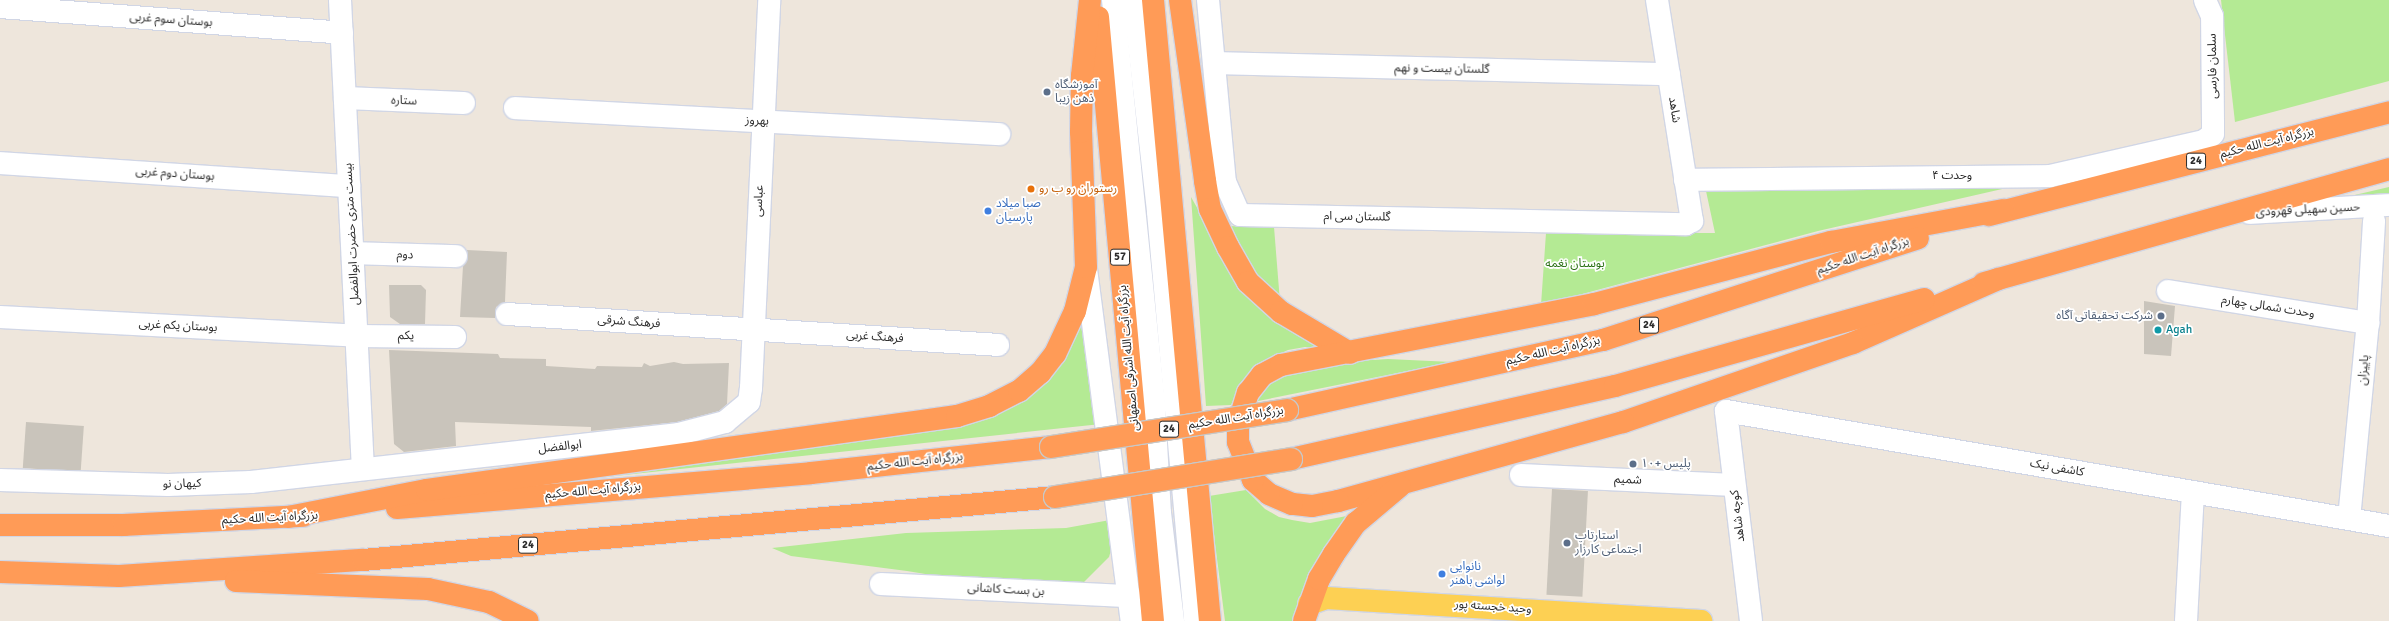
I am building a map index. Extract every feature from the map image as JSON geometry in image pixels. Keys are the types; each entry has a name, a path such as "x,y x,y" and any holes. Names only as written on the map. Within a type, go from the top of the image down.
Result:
{"highway":[{"path":"288,517 427,490 957,416 989,406 1019,391 1040,373 1055,354 1075,311 1086,267 1082,76 1090,0"},
{"name":"بزرگراه آیت الله اشرفی اصفهانی","path":"1096,0 1153,621"},
{"path":"1153,0 1210,621"},
{"path":"1180,0 1210,209 1228,247 1248,282 1281,312 1350,353"},
{"name":"بزرگراه آیت الله حکیم","path":"0,524 124,525 288,517 811,473 1051,447 1287,410 1603,340 2003,210 2389,112"},
{"name":"24","path":"0,572 119,576 363,560 1055,497 1291,459 1615,386 2389,169"},
{"path":"1998,278 1853,343 1623,422 1406,481 1338,502 1312,506 1292,504 1270,494 1253,480 1242,456 1238,442 1238,425 1248,394 1262,375 1281,365 1308,358 1350,353 1594,304 1830,242 2003,210"},
{"path":"1306,613 1334,554 1356,523 1406,481"},
{"path":"119,576 428,589 488,602 528,621"}],"main road":[{"name":"وحید خجسته پور","path":"1306,613 1326,598 1701,621"}],"street":[{"name":"بیست متری حضرت ابوالفضل","path":"340,0 363,468"},
{"name":"عباسی","path":"749,402 769,0"},
{"path":"1113,0 1154,407 1160,513 1173,621"},
{"path":"1134,0 1158,212 1195,621"},
{"name":"گلستان سی ام","path":"1208,0 1225,182 1240,215 1686,224 1692,221"},
{"name":"شاهد","path":"1657,0 1692,221"},
{"name":"سلمان فارسی","path":"2205,0 2212,16 2213,134"},
{"name":"بوستان سوم غربی","path":"0,7 342,33"},
{"name":"گلستان بیست و نهم","path":"1214,63 1669,74"},
{"name":"ستاره","path":"345,98 464,103"},
{"name":"بهروز","path":"515,108 999,134"},
{"name":"وحدت ۴","path":"1685,180 2050,176 2204,141 2213,134"},
{"name":"بوستان دوم غربی","path":"0,162 349,186"},
{"name":"حسین سهیلی قهرودی","path":"2227,214 2389,206"},
{"name":"پاییزان","path":"2349,519 2368,323 2374,221"},
{"name":"دوم","path":"353,253 456,256"},
{"path":"1086,267 1130,596 1132,621"},
{"name":"وحدت شمالی چهارم","path":"2168,291 2368,323"},
{"name":"فرهنگ شرقی","path":"507,314 752,329"},
{"name":"بوستان یکم غربی","path":"0,317 357,336"},
{"name":"فرهنگ غربی","path":"752,329 998,345"},
{"name":"یکم","path":"357,336 455,337"},
{"name":"ابوالفضل","path":"363,468 680,434 725,422 749,402"},
{"name":"کاشفی نیک","path":"1726,410 2389,526"},
{"name":"کوچه شاهد","path":"1726,410 1751,621"},
{"name":"کیهان نو","path":"0,480 168,485 251,482 363,468"},
{"name":"شمیم","path":"1521,475 1734,486"},
{"path":"2186,621 2194,492"},
{"name":"بن بست کاشانی","path":"881,584 1130,596"}],"green space":[{"path":"2221,0 2389,0 2389,81 2235,122"},
{"name":"بوستان نغمه","path":"2011,187 1818,231 1541,305 1546,233 1715,233 1706,191"},
{"path":"2389,187 2389,198 2329,201"},
{"path":"1191,197 1204,220 1325,348 1305,347 1288,350 1259,363 1241,382 1231,405 1206,406"},
{"path":"1224,226 1274,227 1280,302 1263,286"},
{"path":"1087,307 1101,424 531,485 996,411"},
{"path":"1388,359 1452,362 1253,402 1263,387 1279,376 1341,362"},
{"path":"1246,490 1265,509 1279,517 1310,523 1352,515 1297,621 1225,621 1209,496"},
{"path":"1110,520 1113,543 1109,557 1083,583 1023,590 907,571 791,556 772,548 906,533 1066,528"}],"building":[{"path":"467,250 507,252 505,302 496,307 495,318 460,317 463,266 468,257"},
{"path":"389,285 421,285 426,290 425,324 400,324 390,317"},
{"name":"Agah","path":"2144,301 2175,306 2171,356 2144,354"},
{"path":"389,350 498,354 500,358 546,359 546,366 595,369 597,366 642,367 644,363 650,366 674,362 683,364 729,363 727,404 719,411 677,422 591,431 591,427 455,422 456,446 404,452 394,444"},
{"path":"26,422 84,426 81,472 23,468"},
{"name":"استارتاپ اجتماعی کارزار","path":"1552,489 1588,491 1582,597 1546,595"}],"place":[{"name":"آموزشگاه ذهن زیبا","path":"1047,92"},
{"name":"رستوران رو ب رو","path":"1031,189"},
{"name":"صبا میلاد پارسیان","path":"988,211"},
{"name":"شرکت تحقیقاتی آگاه","path":"2161,316"},
{"name":"Agah","path":"2158,330"},
{"name":"پلیس +۱۰","path":"1633,464"},
{"name":"استارتاپ اجتماعی کارزار","path":"1567,543"},
{"name":"نانوایی لواشی باهنر","path":"1442,574"}]}
